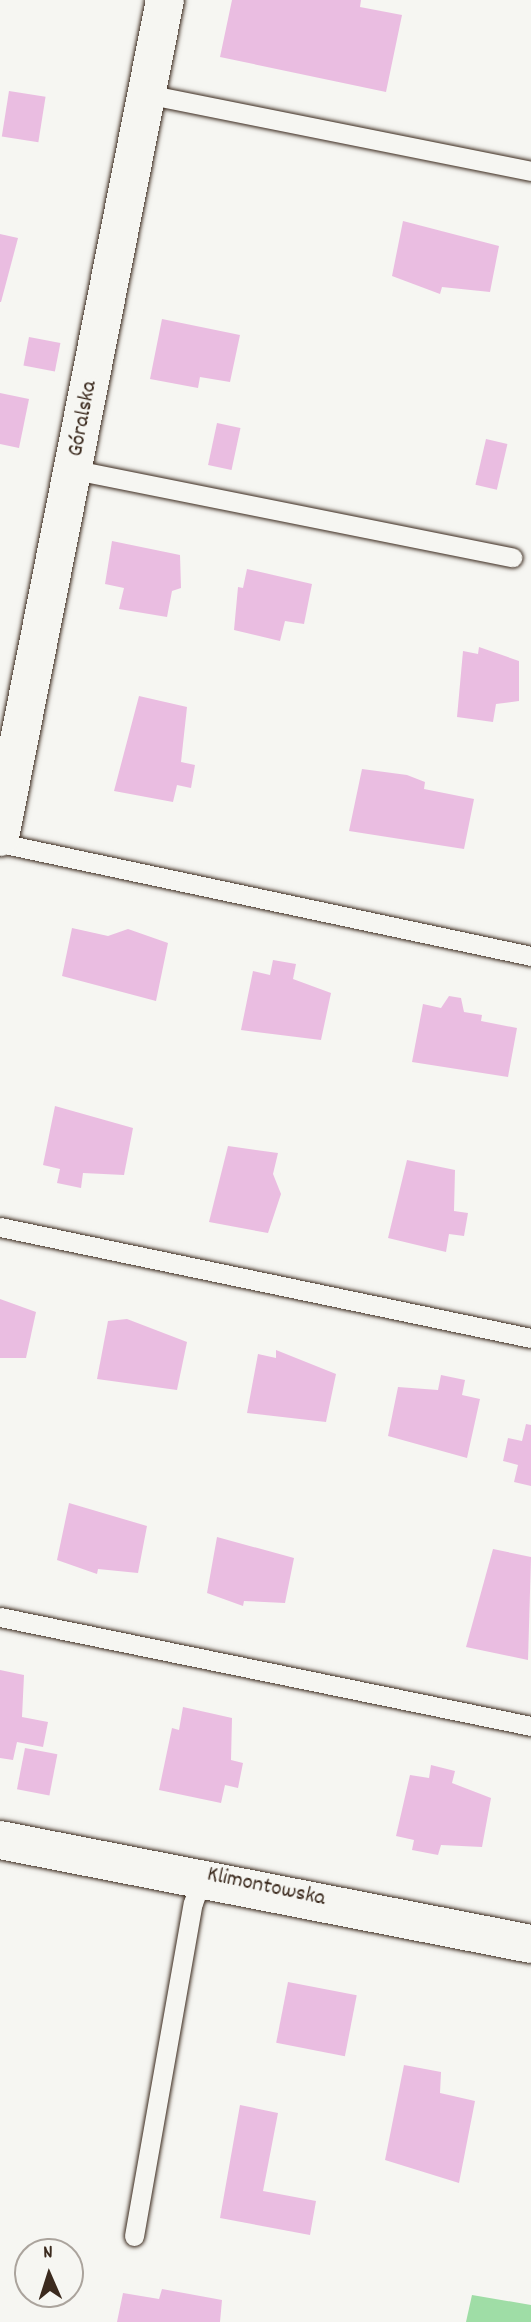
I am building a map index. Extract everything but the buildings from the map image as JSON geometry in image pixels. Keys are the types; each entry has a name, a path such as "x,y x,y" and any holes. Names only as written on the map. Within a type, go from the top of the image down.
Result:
{"street":[{"name":"Góralska","path":"0,837 75,470 165,0"},
{"name":"Klimontowska","path":"0,1840 204,1875 531,1944"}],"lane":[{"path":"146,94 531,171"},
{"path":"75,470 512,557"},
{"path":"0,843 531,956"},
{"path":"0,1227 531,1338"},
{"path":"0,1617 531,1726"},
{"path":"134,2236 193,1903 204,1875"}],"green space":[{"path":"472,2295 531,2305 531,2322 466,2322"}]}
